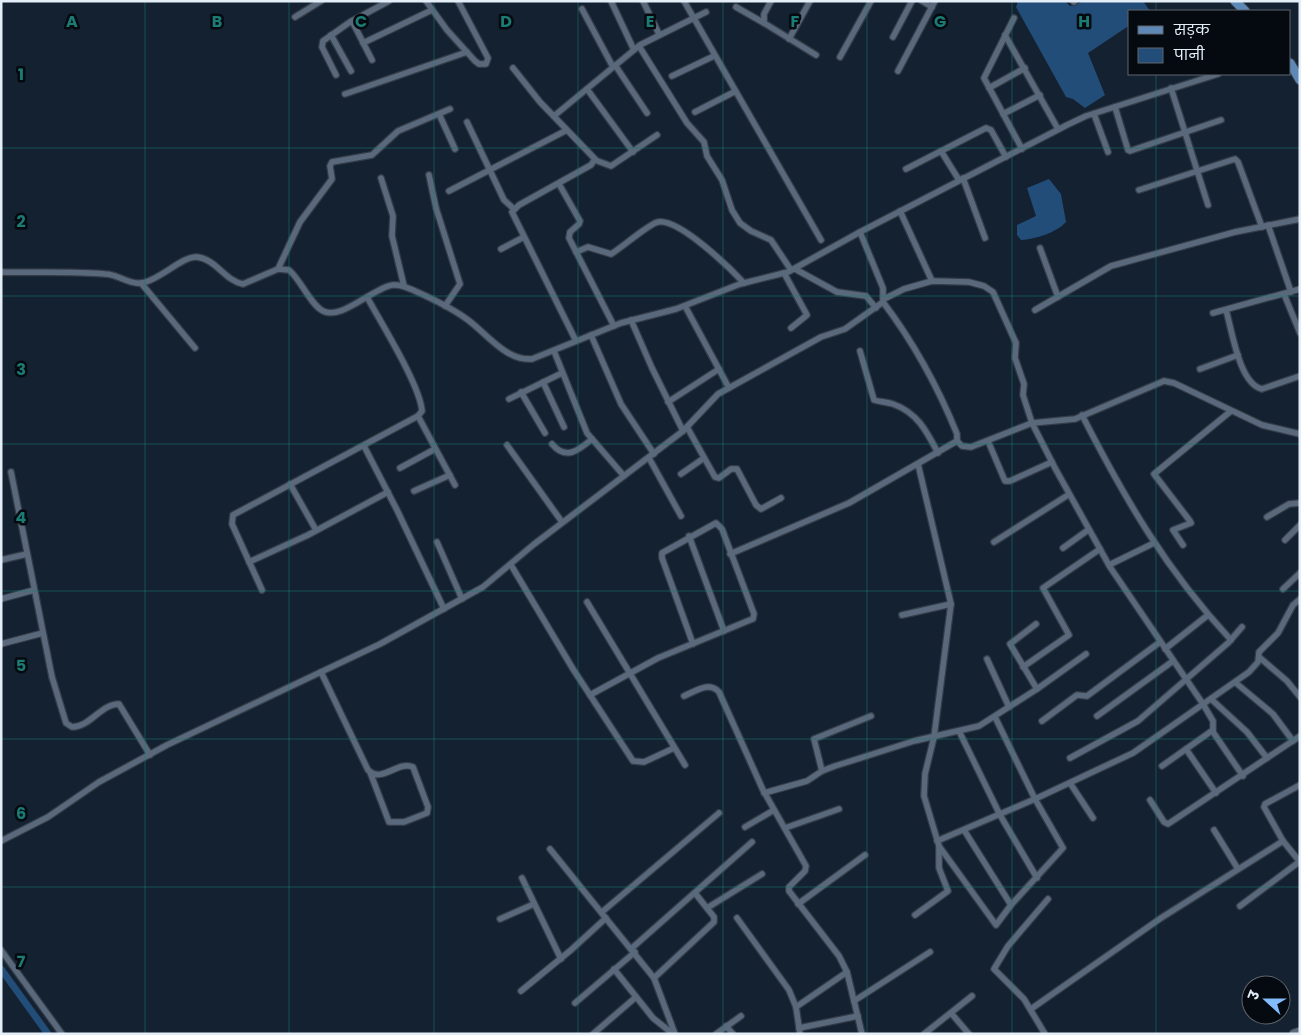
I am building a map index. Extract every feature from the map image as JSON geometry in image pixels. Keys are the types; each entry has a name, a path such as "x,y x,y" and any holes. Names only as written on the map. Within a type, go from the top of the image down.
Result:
{"main road":[{"path":"1235,1 1244,10"},
{"path":"1291,64 1300,80"}],"street":[{"path":"295,17 321,1"},
{"path":"336,75 321,45 331,35 352,21 389,1"},
{"path":"426,1 477,63 487,63 488,58 458,1"},
{"path":"611,1 636,48 687,123 704,142 707,156 722,180 732,210 740,223 751,231 771,240 793,269 837,292 866,296 876,308"},
{"path":"644,1 660,34"},
{"path":"684,1 734,92 821,240"},
{"path":"764,23 764,14 771,1"},
{"path":"790,39 810,1"},
{"path":"840,57 871,1"},
{"path":"893,37 912,1"},
{"path":"898,71 933,4 922,1"},
{"path":"736,7 816,55"},
{"path":"582,9 614,66 648,113"},
{"path":"364,43 432,10"},
{"path":"554,116 636,48 706,12"},
{"path":"1014,18 984,74 989,88 1022,148"},
{"path":"352,21 372,60"},
{"path":"331,35 351,71"},
{"path":"1005,35 1058,130"},
{"path":"345,94 467,52"},
{"path":"672,76 714,56"},
{"path":"513,68 595,160 608,167 657,135"},
{"path":"989,88 1024,68"},
{"path":"1,272 107,274 130,282 141,283 149,281 194,257 207,259 239,284 248,283 278,269 291,271 320,309 325,312 350,306 388,286 404,286 445,306 468,320 502,348 520,358 555,355 576,341 614,326 685,306 744,284 784,273 1058,130 1094,114 1215,75"},
{"path":"1171,88 1208,205"},
{"path":"587,89 633,152"},
{"path":"695,112 734,92"},
{"path":"1003,114 1040,95"},
{"path":"1115,107 1128,151 1221,120"},
{"path":"278,269 309,208 332,179 330,166 332,162 372,155 398,131 450,109"},
{"path":"439,114 455,149"},
{"path":"1094,114 1108,152"},
{"path":"467,122 504,200 514,209"},
{"path":"906,169 986,128 991,130 1006,157"},
{"path":"448,191 567,130"},
{"path":"942,151 961,179 985,238"},
{"path":"576,341 512,214 514,209 592,165 595,160"},
{"path":"1139,190 1236,160 1265,226 1290,292"},
{"path":"429,175 436,208 460,284 445,306"},
{"path":"381,178 393,216 392,236 404,286"},
{"path":"559,184 580,221 568,235 614,326"},
{"path":"900,211 932,281"},
{"path":"1035,310 1111,266 1265,226 1300,219"},
{"path":"576,252 588,247 611,254 656,222 663,222 720,258 744,284"},
{"path":"860,232 871,255 884,301 934,382 957,434 957,440 966,448 1032,423 1068,422 1164,381 1174,383 1268,428 1300,434"},
{"path":"501,249 524,237"},
{"path":"1040,248 1058,296"},
{"path":"784,273 807,315 791,328"},
{"path":"1,840 48,816 99,782 150,755 237,710 380,644 487,584 562,522 652,456 685,429 712,399 821,337 845,329 904,289 932,281 969,282 984,286 993,292 1016,343 1015,358 1024,384 1023,395 1032,423 1068,495 1109,565 1203,704 1213,721 1213,730 1243,776"},
{"path":"141,283 195,348"},
{"path":"1213,313 1300,289"},
{"path":"1284,294 1300,333"},
{"path":"262,590 232,524 233,515 364,446 418,416 422,411 420,402 367,297"},
{"path":"685,306 729,388"},
{"path":"1226,310 1244,374 1260,389 1300,376"},
{"path":"631,320 668,402 716,478 733,468 736,469 759,508 762,509 781,498"},
{"path":"591,335 621,404 652,456 681,516"},
{"path":"860,351 874,400 898,406 920,421 938,453"},
{"path":"555,355 583,424 592,439 624,476"},
{"path":"1200,369 1238,355"},
{"path":"668,402 719,369"},
{"path":"509,398 562,373"},
{"path":"543,382 564,427"},
{"path":"521,392 545,433"},
{"path":"1184,545 1173,530 1191,523 1154,473 1231,411"},
{"path":"418,416 455,485"},
{"path":"1082,416 1123,494 1154,543 1208,615 1231,640"},
{"path":"552,444 560,452 571,454 580,450 592,439"},
{"path":"730,554 801,522 837,509 938,453 957,440"},
{"path":"988,441 1005,481 1010,482 1052,462"},
{"path":"507,445 562,522"},
{"path":"364,446 444,609"},
{"path":"400,468 435,448"},
{"path":"681,474 704,458"},
{"path":"916,915 948,891 939,868 938,844 923,787 934,737 951,604 918,464"},
{"path":"10,472 43,633 61,709 69,726 79,726 112,705 119,704 150,755"},
{"path":"414,491 450,475"},
{"path":"290,484 316,530"},
{"path":"249,562 316,530 388,492"},
{"path":"994,542 1068,495"},
{"path":"1267,517 1289,504 1300,503"},
{"path":"590,695 658,658 693,644 750,620 754,616 718,523 713,523 664,550 662,556 693,644"},
{"path":"1284,540 1300,525"},
{"path":"1063,548 1088,530"},
{"path":"689,536 724,631"},
{"path":"437,542 462,599"},
{"path":"1109,565 1154,543"},
{"path":"1023,667 1070,634 1043,588 1100,549"},
{"path":"1,560 27,554"},
{"path":"511,565 590,695 633,761 644,762 674,748"},
{"path":"1283,589 1300,573"},
{"path":"1,599 34,590"},
{"path":"938,844 964,830 1132,753 1236,683 1258,663 1259,652 1278,633 1293,605 1300,599"},
{"path":"587,602 685,765"},
{"path":"902,615 951,604"},
{"path":"1165,650 1208,615"},
{"path":"1036,624 1010,643 1038,690"},
{"path":"1070,758 1138,721 1231,640 1242,627"},
{"path":"1,644 43,633"},
{"path":"1042,721 1076,695 1087,696 1106,684 1160,642"},
{"path":"764,793 807,781 822,772 934,737 979,726 1038,690 1086,654"},
{"path":"1259,657 1287,681 1300,697"},
{"path":"986,659 1009,708"},
{"path":"1097,716 1173,661"},
{"path":"321,672 370,772 389,822 398,824 427,813 428,807 413,767 406,766 380,774 370,772"},
{"path":"1236,683 1273,714 1293,741"},
{"path":"684,696 707,686 719,692 764,793 807,868 788,886 789,891 839,956 846,972 862,1034"},
{"path":"1211,699 1247,732 1267,758"},
{"path":"822,772 813,744 814,740 871,716"},
{"path":"938,844 994,924 997,925 1011,905 1063,848 1035,799 995,717"},
{"path":"1162,766 1213,730"},
{"path":"959,731 1000,815 1037,878"},
{"path":"1150,800 1164,822 1168,824 1243,776 1300,736"},
{"path":"1186,749 1216,793"},
{"path":"1070,783 1093,818"},
{"path":"1240,906 1300,862 1283,841 1264,806 1300,786"},
{"path":"785,828 839,808"},
{"path":"745,827 774,810"},
{"path":"602,912 719,813"},
{"path":"964,830 1011,905"},
{"path":"1214,830 1238,869"},
{"path":"1031,1009 1161,918 1283,841"},
{"path":"575,1003 614,970 694,893 752,842"},
{"path":"550,849 654,978 674,1034"},
{"path":"798,904 865,855"},
{"path":"707,908 762,874"},
{"path":"522,878 561,958"},
{"path":"654,978 714,922 714,917 694,893"},
{"path":"1045,1034 1031,1009 994,969 1008,946 1048,899"},
{"path":"500,919 534,904"},
{"path":"521,991 606,918"},
{"path":"738,918 790,990 796,1007 799,1031 858,1016"},
{"path":"1,950 62,1034"},
{"path":"854,1001 930,952"},
{"path":"614,970 657,1022 674,1034"},
{"path":"796,1007 846,972"},
{"path":"924,1034 972,996"},
{"path":"593,1034 636,997"},
{"path":"951,1013 969,1034"},
{"path":"716,1034 741,1016"},
{"path":"726,1026 733,1034"},
{"path":"1294,1034 1300,1032"}],"water":[{"path":"1018,1 1065,1 1070,6 1085,1 1143,1 1149,10 1128,10 1128,26 1088,53 1105,95 1085,108 1073,99 1066,97 1016,7"},
{"path":"1049,179 1061,194 1066,222 1045,235 1021,240 1017,235 1017,225 1036,216 1027,188"}],"waterway":[{"path":"1,969 48,1034"}]}
